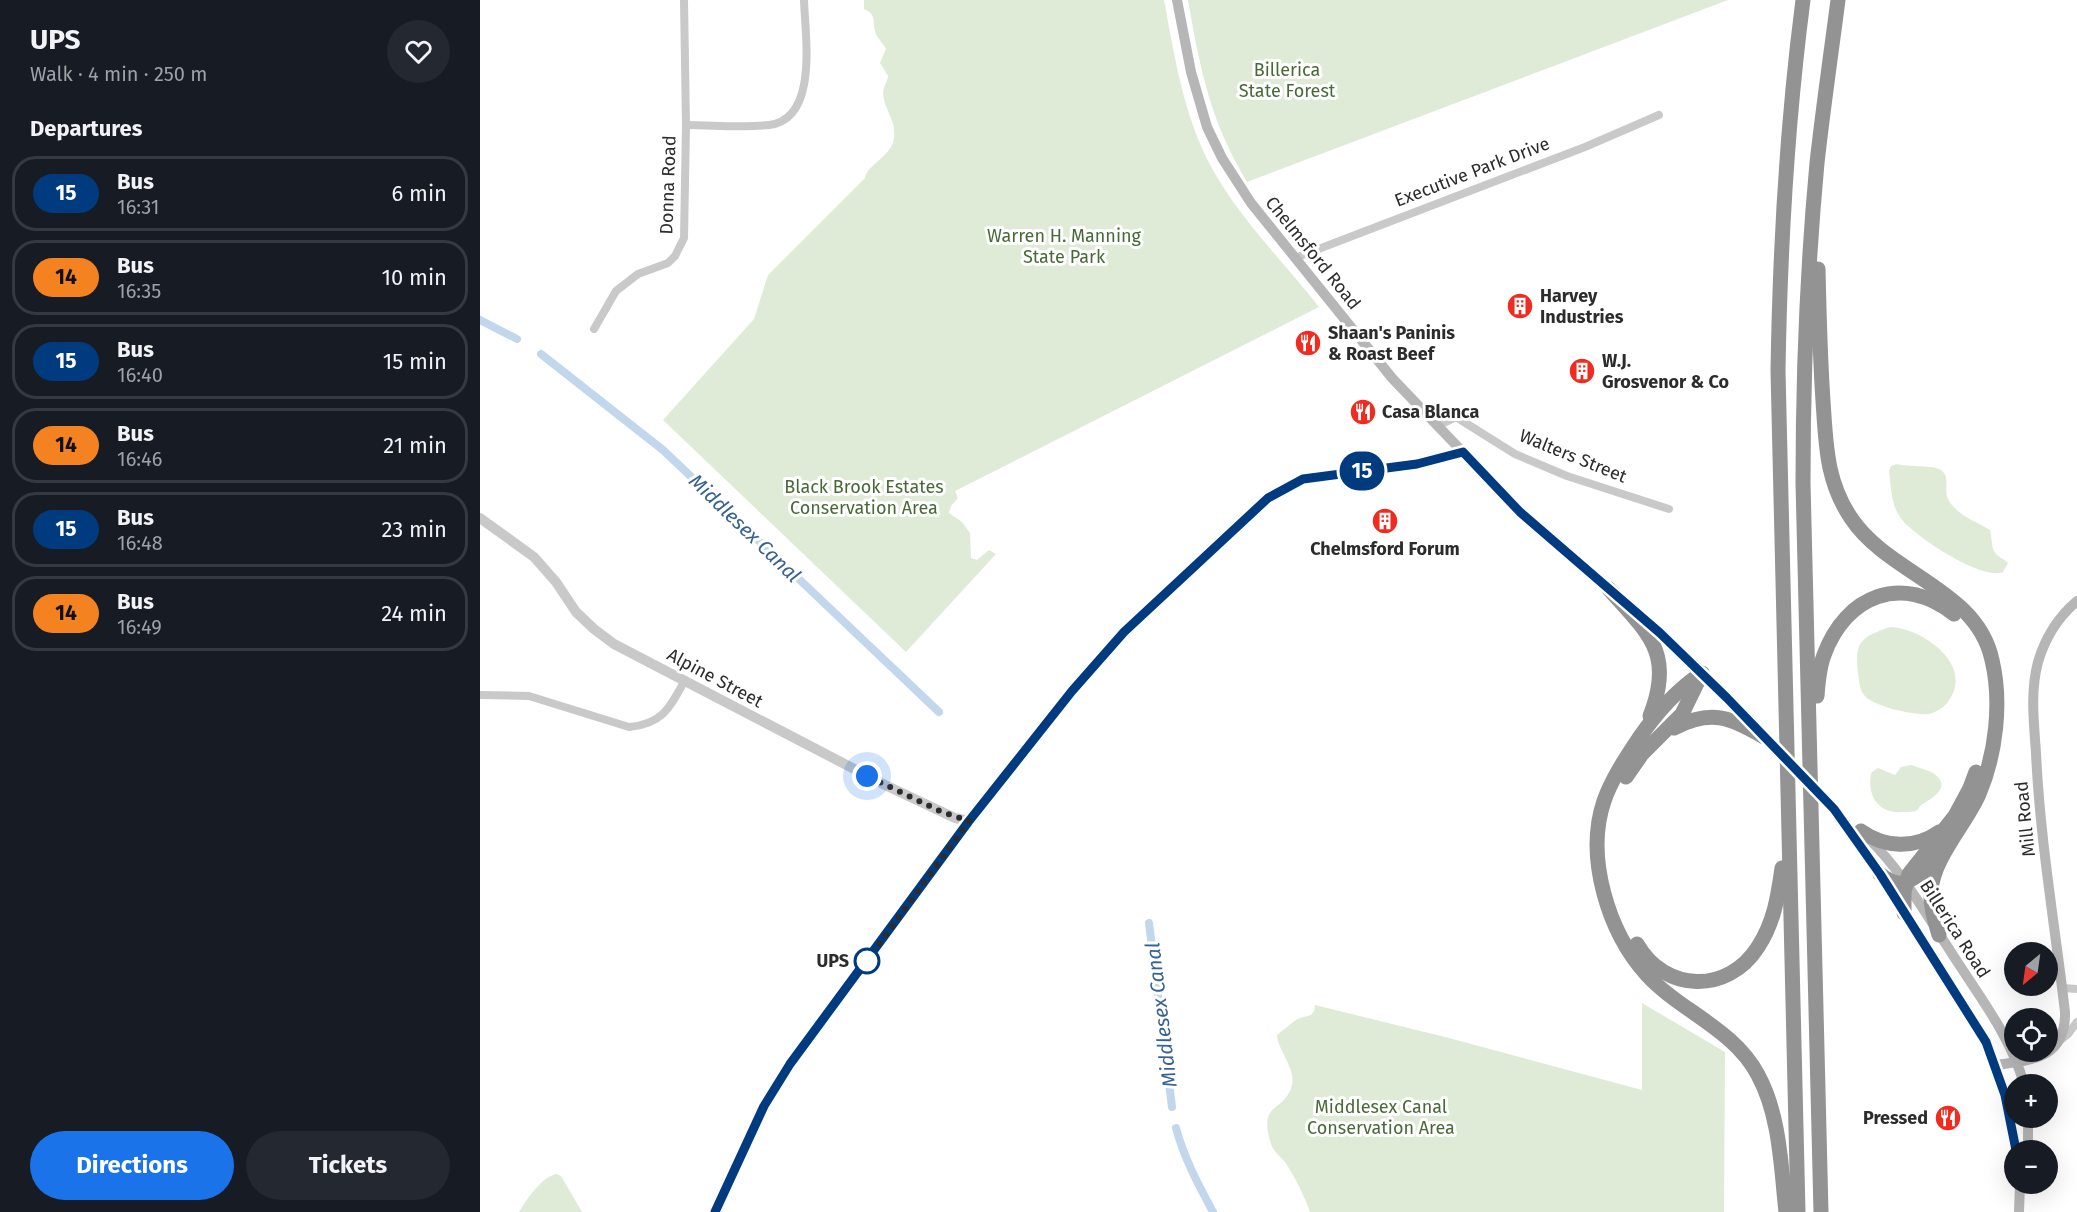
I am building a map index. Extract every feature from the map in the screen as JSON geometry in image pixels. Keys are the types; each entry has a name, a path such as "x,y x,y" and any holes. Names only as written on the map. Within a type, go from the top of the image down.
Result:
{"highway":[{"path":"1798,1212 1778,370 1779,299 1788,132 1803,0"},
{"path":"1821,1212 1803,422 1807,308 1815,194 1821,124 1838,0"},
{"path":"1815,194 1825,445 1834,483 1851,519 1880,550 1953,600 1969,614 1986,639 1993,660 1996,713 1987,769 1970,812 1936,869 1931,891 1934,918 1940,935"},
{"path":"1608,588 1649,636 1660,661 1659,692 1643,733"},
{"path":"1811,762 1819,673 1831,639 1845,618 1856,608 1881,594 1904,592 1931,599 1958,616 1978,646 1985,681 1985,718 1978,764 1970,788 1947,826 1917,861 1905,883 1904,914"},
{"path":"1702,673 1686,708 1666,732 1642,754 1622,784 1611,811 1606,838 1608,871 1620,910 1640,948 1660,970 1678,979 1702,982 1723,977 1743,965 1758,948 1769,927 1779,895 1788,815"},
{"path":"1702,673 1685,684 1669,700 1643,733 1617,773 1603,803 1596,845 1598,867 1603,890 1620,933 1646,973 1732,1042 1757,1073 1772,1109 1780,1153 1786,1212"},
{"path":"1666,732 1693,719 1712,716 1736,722 1764,737"},
{"path":"1861,831 1881,843 1893,845 1925,839 1947,826"},
{"path":"1880,874 1895,883 1905,883 1929,867 1949,845"}],"main road":[{"name":"Chelmsford Road","path":"1177,0 1191,72 1208,127 1222,158 1246,197 1392,378 1520,512"},
{"name":"Billerica Road","path":"1520,512 1660,633 1834,809 1881,851 1940,935 2004,1035"},
{"name":"Mill Road","path":"2058,1036 2062,1032 2065,1020 2038,799 2033,698 2038,664 2044,645 2058,621 2077,601"},
{"name":"Billerica Road","path":"1834,809 1880,874 1978,1028 1994,1060 2012,1121 2015,1140"},
{"path":"1994,1060 2004,1055"},
{"path":"1994,1060 2004,1061"},
{"name":"Billerica Road","path":"2016,1062 2020,1074"},
{"path":"2019,1212 2020,1194"}],"street":[{"name":"Donna Road","path":"594,329 616,291 638,274 668,263 681,248 685,227 684,0"},
{"path":"686,125 771,125 792,114 803,95 806,76 804,0"},
{"name":"Executive Park Drive","path":"1295,258 1585,147 1659,115"},
{"name":"Walters Street","path":"1438,426 1456,417 1515,454 1567,476 1669,509"},
{"path":"715,1212 755,1125 778,1082 969,821 1045,724 1124,632 1268,498 1303,479 1417,464 1463,452"},
{"name":"Alpine Street","path":"480,518 534,557 576,612 614,644 885,785 955,818 969,821"},
{"path":"480,695 529,696 629,727 649,723 666,712 685,680"},
{"path":"2062,988 2077,989"},
{"path":"2058,1040 2068,1034 2077,1022"}],"green space":[{"name":"Warren H. Manning State Park","path":"864,0 1164,0 1183,94 1208,161 1243,215 1319,307 955,491 958,498 951,506 949,513 962,522 970,533 971,558 977,560 989,550 996,554 906,652 663,420 754,319 768,275 865,178 869,170 892,145 893,125 883,94 888,76 880,63 886,49 876,33 872,16 864,9"},
{"name":"Billerica State Forest","path":"1188,0 1728,0 1247,182 1215,116 1202,72"},
{"path":"1897,464 1925,466 1943,472 1948,499 1956,510 1990,530 1994,552 2008,563 2003,572 1993,573 1980,570 1964,563 1932,545 1907,525 1897,512 1892,495 1889,471 1891,466"},
{"path":"1890,627 1917,634 1942,651 1951,663 1955,675 1955,688 1948,702 1939,710 1929,714 1904,712 1876,703 1862,693 1857,662 1859,647 1867,637"},
{"path":"1911,765 1937,776 1941,781 1940,790 1918,810 1894,812 1881,807 1873,796 1871,773 1878,768 1895,775 1901,767"},
{"name":"Middlesex Canal Conservation Area","path":"1642,1003 1725,1052 1724,1212 1310,1212 1285,1162 1272,1147 1267,1121 1269,1114 1287,1096 1292,1081 1290,1068 1277,1035 1297,1019 1311,1015 1315,1005 1642,1090"},
{"path":"557,1174 561,1176 582,1212 519,1212 540,1184"}],"waterway":[{"name":"Middlesex Canal","path":"480,320 517,339"},
{"name":"Middlesex Canal","path":"541,354 663,450 939,712"},
{"name":"Middlesex Canal","path":"1149,923 1172,1107"},
{"name":"Middlesex Canal","path":"1176,1128 1187,1160 1213,1212"}],"bus line":[{"name":"15","path":"715,1212 764,1106 790,1064 996,786 1072,691 1124,632 1268,498 1290,484 1303,479 1417,464 1463,452 1520,512 1660,633 1727,698 1834,809 1880,874 1986,1042 2005,1095 2015,1140"}],"place":[{"name":"Harvey Industries","path":"1520,306"},
{"name":"Shaan's Paninis & Roast Beef","path":"1308,343"},
{"name":"W.J. Grosvenor & Co","path":"1582,371"},
{"name":"Casa Blanca","path":"1363,412"},
{"name":"Chelmsford Forum","path":"1385,521"},
{"name":"UPS","path":"867,961"},
{"name":"Pressed","path":"1948,1118"}],"route":[{"path":"867,776 955,818 969,821 867,961"}],"park label":[{"name":"Black Brook Estates Conservation Area","path":"864,497"}]}
